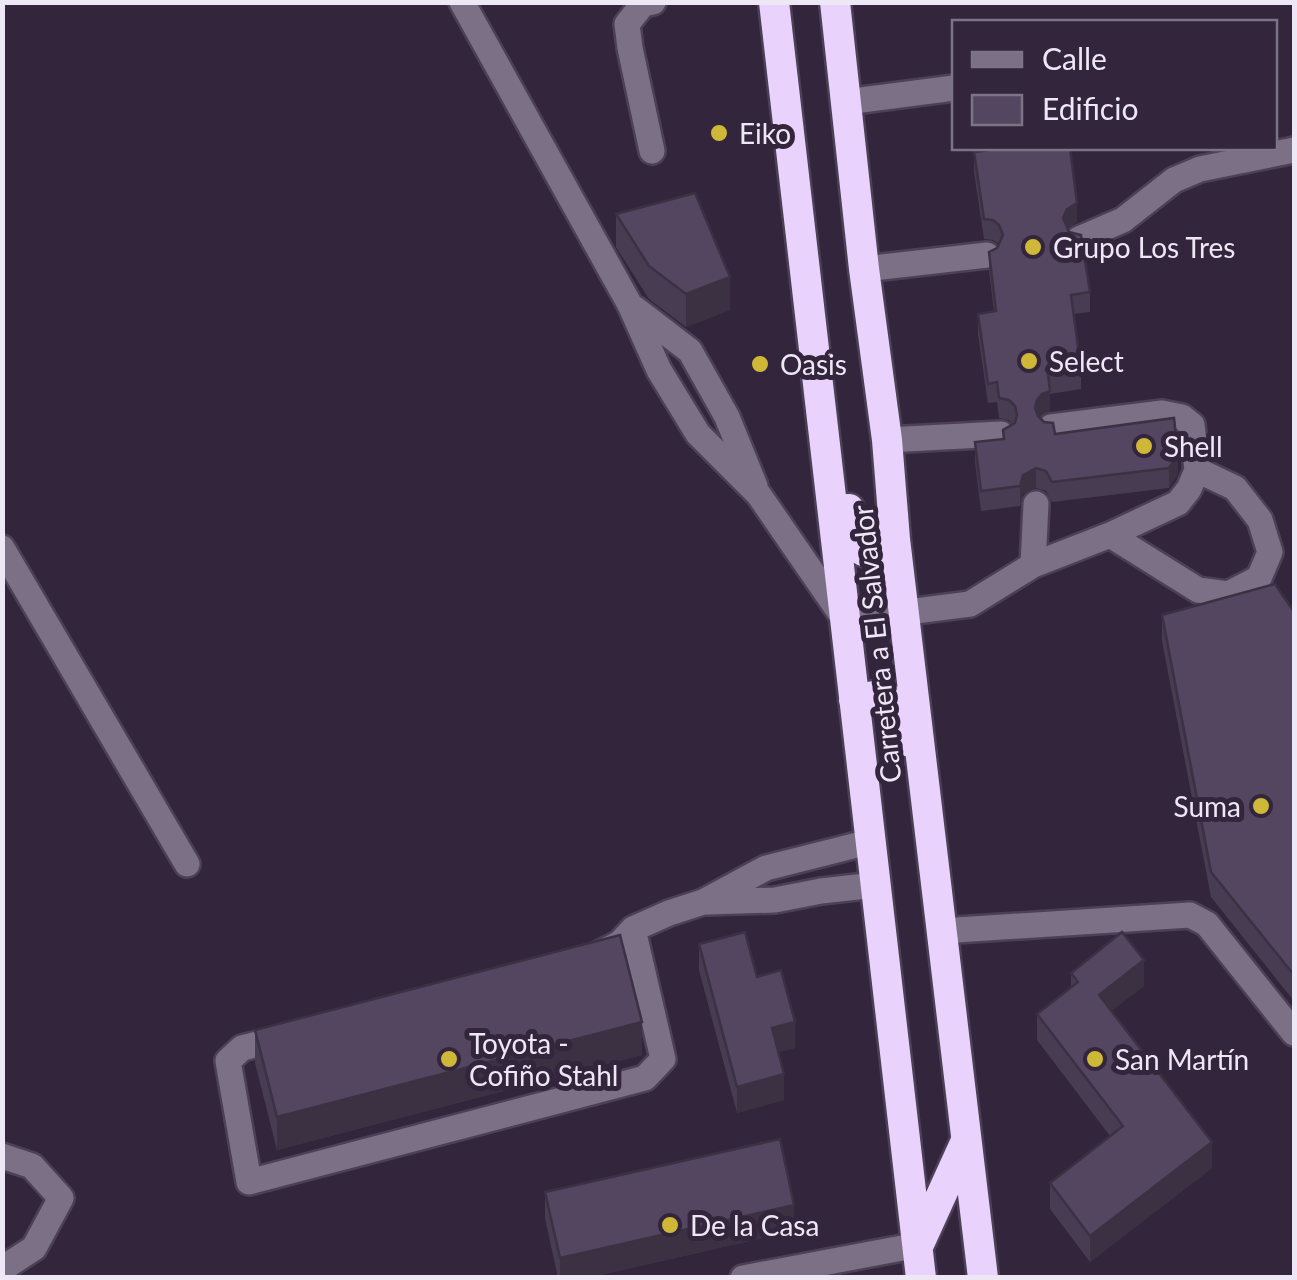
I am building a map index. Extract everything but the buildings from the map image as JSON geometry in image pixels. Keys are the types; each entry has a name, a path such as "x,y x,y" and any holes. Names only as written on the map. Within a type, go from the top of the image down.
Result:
{"highway":[{"name":"Carretera a El Salvador","path":"774,2 921,1278"},
{"name":"Carretera a El Salvador","path":"841,4 846,102 864,268 983,1278"},
{"path":"792,176 807,189 814,210 852,537 856,548 869,553 895,539"},
{"path":"854,700 881,696 894,702 904,720 946,1114 966,1142 918,1244"}],"street":[{"path":"462,2 630,305 659,370 698,434 759,495 845,620 970,604 1034,565 1178,503 1190,489 1197,470 1192,425 1182,417 1162,413 1052,427"},
{"path":"652,151 628,24 643,4 653,2"},
{"path":"846,102 952,88"},
{"path":"1079,238 1123,220 1174,180 1200,169 1294,150"},
{"path":"864,268 987,255"},
{"path":"630,305 690,350 727,417 759,495"},
{"path":"887,440 1001,434"},
{"path":"1110,535 1198,590 1228,594 1259,578 1270,552 1260,520 1235,488 1197,470"},
{"path":"1034,565 1036,504"},
{"path":"2,548 187,864"},
{"path":"577,961 595,956 620,943 633,930 703,902 766,868 869,842"},
{"path":"703,902 776,900 876,885"},
{"path":"941,931 1190,915 1207,924 1294,1033"},
{"path":"316,1029 242,1048 228,1060 249,1182 645,1078 663,1060 633,930"},
{"path":"2,1156 32,1166 60,1198 34,1248 2,1269"},
{"path":"743,1278 918,1244"}],"place":[{"name":"Eiko","path":"719,133"},
{"name":"Grupo Los Tres","path":"1033,247"},
{"name":"Select","path":"1029,361"},
{"name":"Oasis","path":"760,364"},
{"name":"Shell","path":"1144,446"},
{"name":"Suma","path":"1261,806"},
{"name":"Toyota - Cofiño Stahl","path":"449,1059"},
{"name":"San Martín","path":"1095,1059"},
{"name":"De la Casa","path":"670,1225"}]}
